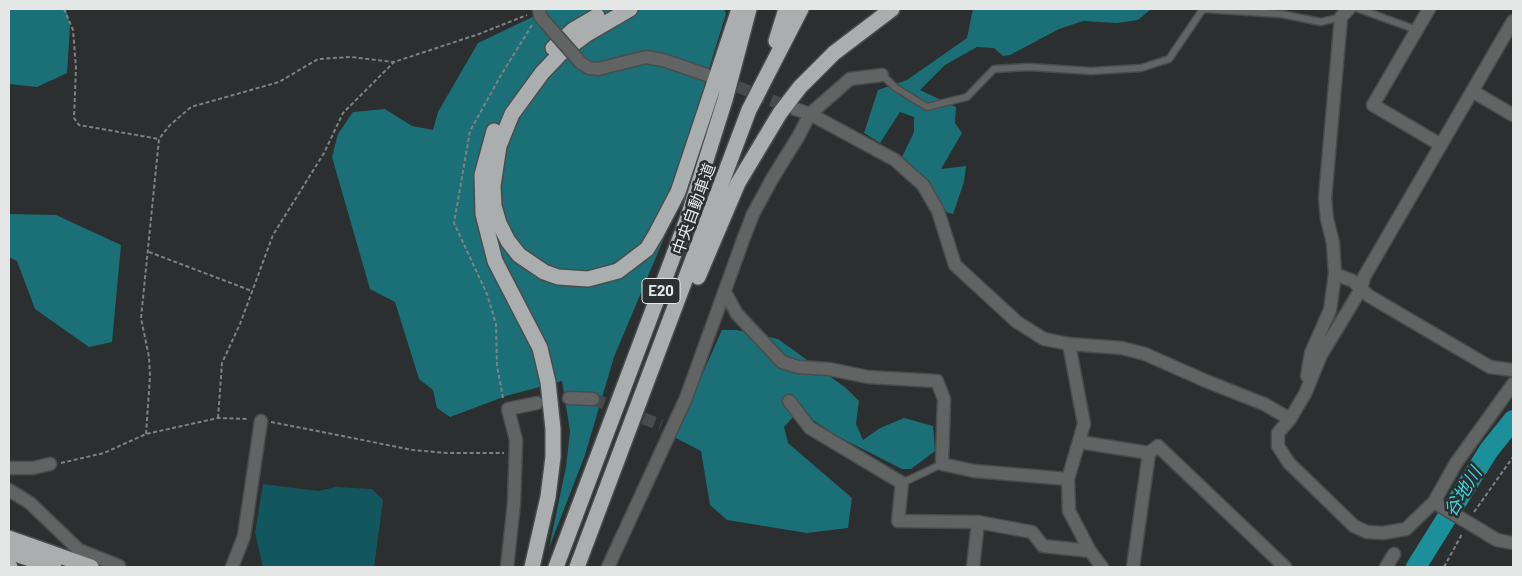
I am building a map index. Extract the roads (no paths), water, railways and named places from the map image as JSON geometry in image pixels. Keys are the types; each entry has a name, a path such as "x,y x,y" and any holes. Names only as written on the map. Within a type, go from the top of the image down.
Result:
{"highway":[{"path":"532,567 548,497 553,457 548,382 540,348 511,295 487,235 482,214 482,175 491,138 516,90 542,59 573,30 608,9"},
{"path":"630,9 587,34 560,54 542,73 512,114 499,146 493,186 494,206 499,223 508,241 519,256 544,272 558,277 588,279 618,271 647,249 678,192 739,9"},
{"name":"中央自動車道","path":"556,567 688,217 725,100 749,9"},
{"path":"762,83 786,9"},
{"name":"中央自動車道","path":"577,567 750,110 801,9"},
{"path":"610,482 722,217 762,139 789,100 822,64 858,32 892,9"},
{"path":"9,538 90,567"},
{"path":"9,552 54,567"}],"street":[{"path":"1429,9 1374,105 1441,145"},
{"path":"540,13 581,63 589,68 598,68 646,56 707,75"},
{"path":"1305,394 1311,354 1332,303 1335,274 1333,243 1327,219 1325,198 1345,13"},
{"path":"1513,20 1364,277 1361,289 1321,355 1305,394 1277,439 1281,453 1354,526 1367,532 1383,533 1406,529 1436,503 1456,463 1513,384"},
{"path":"608,567 725,292 753,214 810,114 850,79 882,75"},
{"path":"1472,91 1513,115"},
{"path":"795,110 810,114 894,160 923,185 938,212 956,265 1017,322 1044,339 1069,344 1122,348 1145,354 1264,404 1290,419"},
{"path":"1335,274 1353,281 1368,296 1490,367 1513,370"},
{"path":"725,292 737,314 782,362 798,367 829,369 868,377 937,381 944,399 942,464 974,471 1068,479"},
{"path":"1069,344 1084,424 1068,479 1069,511 1090,551 1102,567"},
{"path":"569,398 594,400"},
{"path":"789,401 810,428 902,483 898,521 978,522 1032,532 1043,546 1090,551"},
{"path":"507,567 512,523 516,452 516,440 508,409 537,403"},
{"path":"232,567 244,536 260,421"},
{"path":"1080,442 1149,452 1158,446 1278,565"},
{"path":"1133,567 1149,452"},
{"path":"9,468 33,468 50,464"},
{"path":"9,490 30,503 79,550 120,567"},
{"path":"1436,503 1497,540 1513,543"},
{"path":"973,567 978,522"},
{"path":"1386,567 1394,554"}],"lane":[{"path":"882,75 896,88 927,107 966,98 994,69 1030,67 1091,71 1141,68 1170,59 1203,9 1281,14 1321,22 1345,13"},
{"path":"1359,9 1417,30"},
{"path":"902,483 942,464"}],"waterway":[{"name":"谷地川","path":"1416,567 1489,450 1513,420"}],"tunnel":[{"path":"721,80 793,109"},
{"path":"593,399 661,425"}]}
